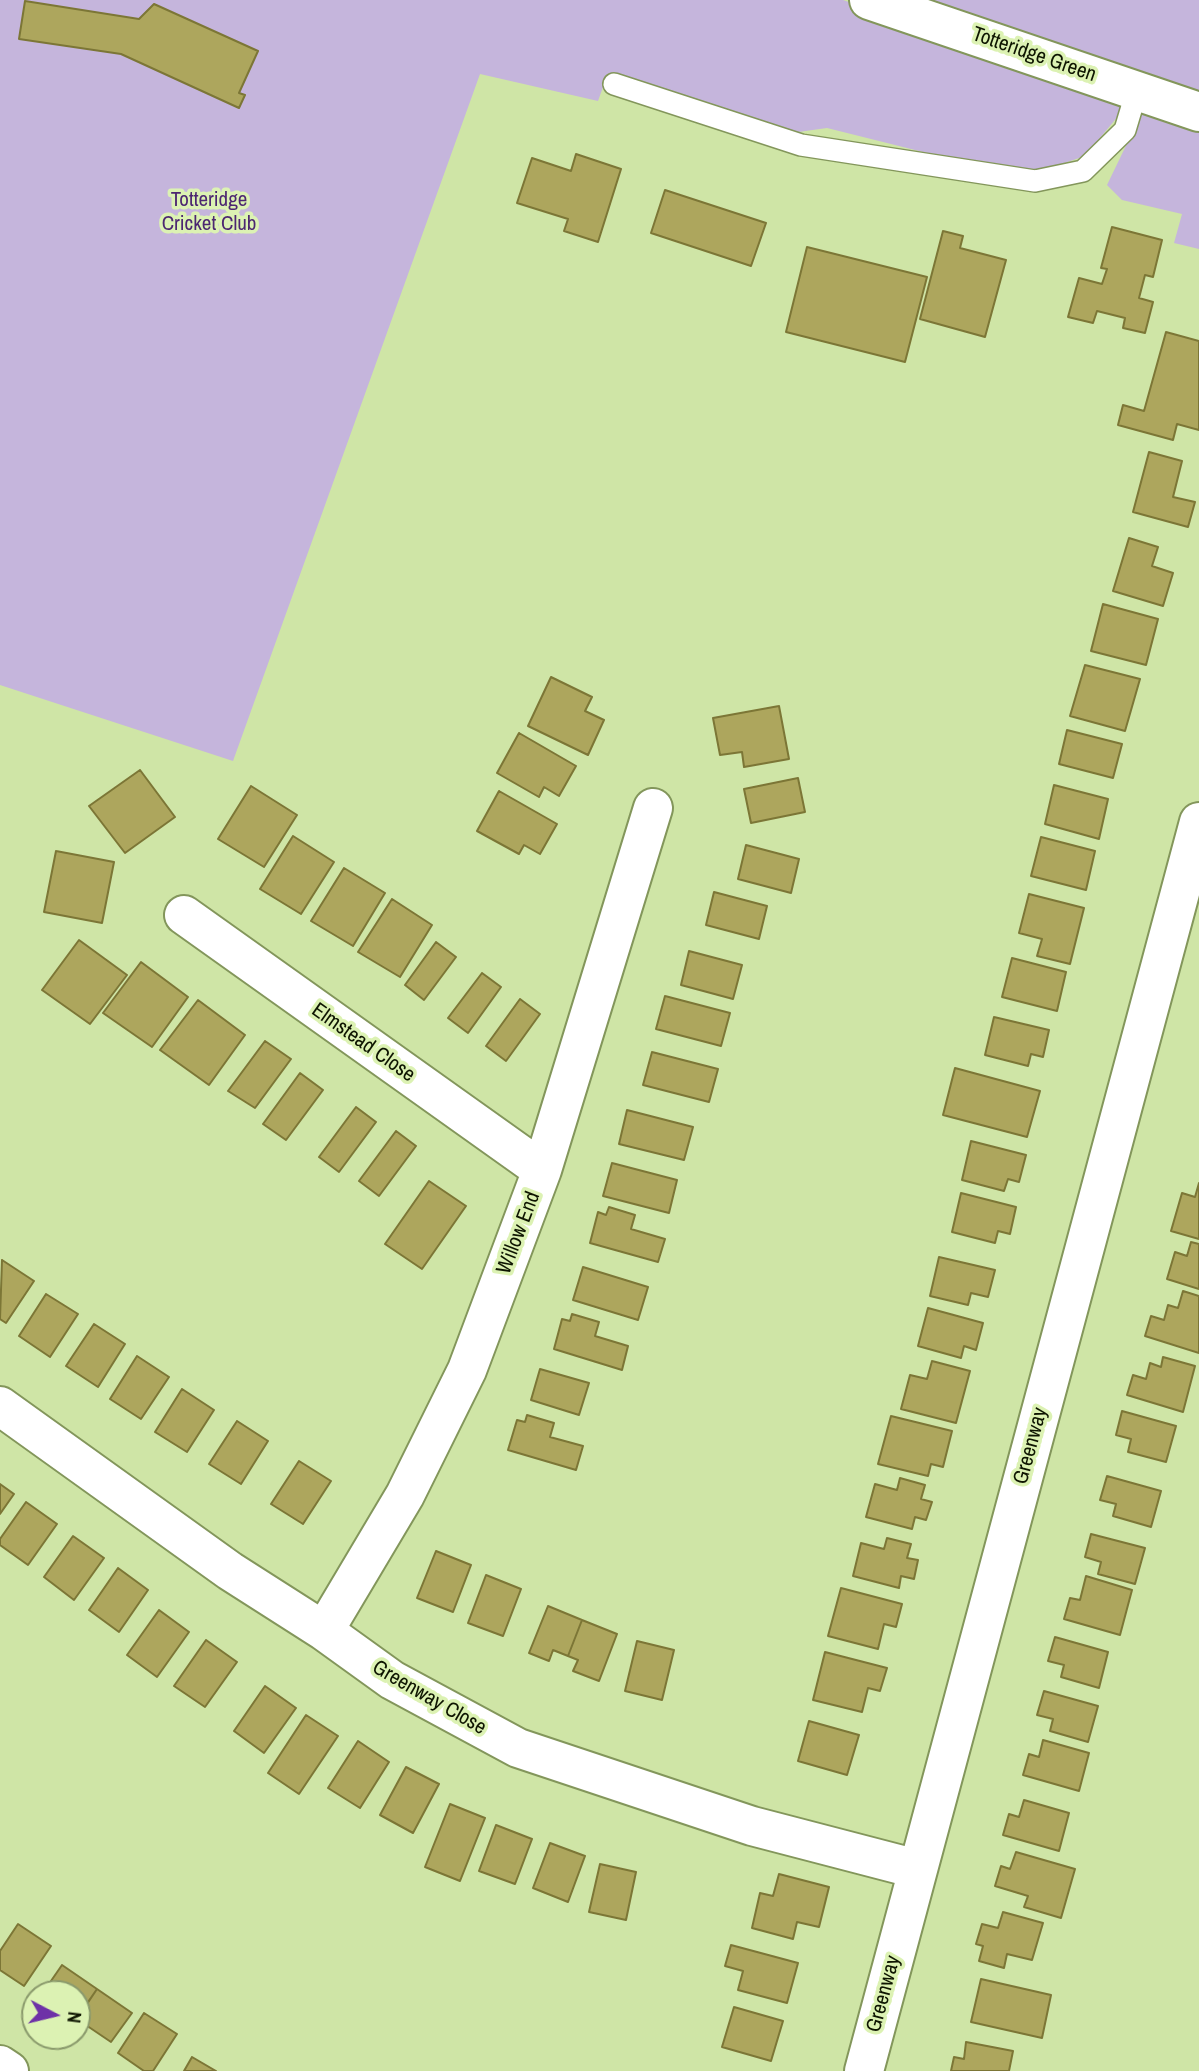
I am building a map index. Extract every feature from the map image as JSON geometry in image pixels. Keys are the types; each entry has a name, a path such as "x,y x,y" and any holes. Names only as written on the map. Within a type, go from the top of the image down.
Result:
{"street":[{"name":"Totteridge Green","path":"869,0 1199,112"},
{"name":"Willow End","path":"324,1631 405,1495 467,1370 542,1170 653,808"},
{"name":"Greenway","path":"864,2071 1199,822"},
{"name":"Elmstead Close","path":"184,915 542,1170"},
{"name":"Greenway Close","path":"0,1406 230,1571 324,1631 392,1680 518,1748 752,1826 917,1869"},
{"path":"0,2065 9,2071"}],"lane":[{"path":"614,84 801,145 1035,181 1083,172 1125,130 1137,90"}],"green space":[{"name":"Totteridge Cricket Club","path":"0,0 843,0 1124,97 1124,109 1085,156 1038,172 967,163 827,128 791,133 607,76 598,101 480,74 233,761 0,685"},
{"path":"908,0 1199,0 1199,103"},
{"path":"1147,102 1199,124 1199,249 1174,243 1182,214 1122,200 1107,185"}],"building":[{"path":"25,1 139,19 154,4 258,51 239,93 245,95 239,108 121,54 19,39"},
{"path":"576,154 621,169 598,242 564,231 568,219 517,203 532,158 571,171"},
{"path":"665,190 766,223 751,266 651,233"},
{"path":"1112,227 1162,240 1153,277 1145,275 1139,298 1153,302 1145,333 1123,328 1125,318 1097,311 1093,323 1068,317 1079,278 1102,284 1107,269 1101,268"},
{"path":"943,231 963,236 960,248 1006,260 985,337 920,319"},
{"path":"807,247 927,277 905,362 786,332"},
{"path":"1166,332 1199,341 1199,430 1177,424 1173,440 1118,425 1123,405 1144,411"},
{"path":"1149,452 1182,461 1173,497 1195,502 1188,527 1133,512"},
{"path":"1129,538 1158,547 1152,566 1173,573 1163,606 1113,591"},
{"path":"1103,604 1158,619 1146,665 1091,651"},
{"path":"1085,665 1140,679 1125,731 1070,716"},
{"path":"551,677 592,697 585,711 604,720 588,755 528,726"},
{"path":"779,706 789,759 744,767 742,752 720,755 713,718"},
{"path":"1067,730 1122,744 1113,778 1059,764"},
{"path":"519,733 576,766 559,796 544,787 539,797 497,773"},
{"path":"140,770 175,817 125,853 89,806"},
{"path":"798,778 805,812 751,823 744,789"},
{"path":"1054,785 1108,799 1099,839 1045,824"},
{"path":"251,786 297,815 264,867 218,839"},
{"path":"499,791 557,824 540,854 524,845 519,854 477,831"},
{"path":"293,836 334,862 301,914 260,889"},
{"path":"1041,837 1095,851 1086,890 1031,876"},
{"path":"746,845 799,859 791,893 738,879"},
{"path":"56,851 114,862 102,923 44,912"},
{"path":"344,868 385,893 353,946 311,921"},
{"path":"714,892 767,906 759,939 706,925"},
{"path":"1029,894 1084,908 1070,964 1037,956 1042,939 1019,933"},
{"path":"392,899 432,925 400,977 358,952"},
{"path":"79,940 127,975 90,1024 42,990"},
{"path":"436,942 456,957 424,1000 405,985"},
{"path":"689,951 742,965 733,999 681,985"},
{"path":"1012,958 1066,972 1057,1011 1002,997"},
{"path":"141,962 188,997 152,1047 103,1013"},
{"path":"482,973 501,987 468,1033 448,1018"},
{"path":"665,996 730,1013 721,1046 656,1029"},
{"path":"520,999 540,1014 506,1061 486,1046"},
{"path":"198,1000 245,1035 209,1085 160,1050"},
{"path":"994,1017 1049,1030 1043,1057 1031,1054 1028,1066 985,1055"},
{"path":"265,1041 291,1059 255,1108 228,1091"},
{"path":"652,1052 718,1069 709,1102 643,1085"},
{"path":"955,1068 1040,1091 1027,1137 943,1115"},
{"path":"300,1073 323,1090 286,1140 263,1124"},
{"path":"356,1107 376,1122 339,1172 319,1157"},
{"path":"627,1110 693,1127 684,1160 619,1144"},
{"path":"396,1131 416,1146 379,1196 359,1181"},
{"path":"971,1141 1026,1155 1019,1182 1008,1179 1004,1191 962,1180"},
{"path":"612,1163 677,1180 669,1213 603,1196"},
{"path":"429,1181 466,1206 422,1269 385,1244"},
{"path":"1199,1183 1199,1239 1171,1231 1182,1193 1195,1197"},
{"path":"961,1193 1016,1207 1010,1234 998,1231 995,1243 952,1232"},
{"path":"609,1207 635,1215 631,1229 665,1239 658,1262 590,1243 598,1212 606,1215"},
{"path":"1191,1242 1199,1244 1199,1289 1167,1279 1175,1252 1187,1256"},
{"path":"939,1257 995,1270 988,1297 971,1293 968,1305 930,1296"},
{"path":"2,1260 34,1281 6,1323 0,1319"},
{"path":"583,1267 648,1287 638,1320 573,1300"},
{"path":"1183,1291 1199,1296 1199,1353 1145,1336 1151,1316 1164,1320 1168,1305 1178,1308"},
{"path":"46,1294 78,1314 50,1357 19,1336"},
{"path":"928,1308 983,1323 976,1350 964,1346 961,1358 918,1346"},
{"path":"572,1314 599,1322 595,1336 628,1346 622,1370 554,1349 562,1319 570,1321"},
{"path":"94,1324 125,1344 98,1387 66,1366"},
{"path":"137,1356 169,1377 141,1419 110,1399"},
{"path":"1163,1357 1195,1366 1183,1412 1127,1395 1133,1375 1146,1379 1150,1363 1161,1367"},
{"path":"932,1361 970,1371 956,1423 901,1409 910,1375 927,1379"},
{"path":"540,1369 589,1383 579,1415 531,1400"},
{"path":"182,1389 214,1410 187,1452 155,1432"},
{"path":"1122,1411 1176,1426 1166,1462 1128,1452 1131,1439 1116,1435"},
{"path":"527,1415 554,1423 550,1437 583,1446 576,1470 508,1450 517,1420 525,1422"},
{"path":"891,1416 952,1431 943,1467 931,1464 928,1476 878,1464"},
{"path":"237,1421 268,1441 241,1484 209,1464"},
{"path":"299,1461 331,1481 303,1524 271,1504"},
{"path":"1107,1476 1161,1491 1151,1527 1113,1516 1116,1504 1100,1500"},
{"path":"900,1478 925,1485 921,1499 932,1502 926,1520 915,1517 912,1529 866,1517 875,1484 897,1490"},
{"path":"0,1484 14,1494 0,1514"},
{"path":"26,1502 57,1524 28,1565 0,1545 0,1539"},
{"path":"1091,1534 1145,1548 1135,1584 1098,1574 1101,1562 1085,1557"},
{"path":"73,1536 104,1558 74,1600 44,1577"},
{"path":"887,1538 911,1544 907,1558 918,1560 914,1579 901,1576 899,1588 853,1576 861,1543 884,1549"},
{"path":"436,1551 471,1565 453,1612 417,1598"},
{"path":"118,1568 148,1590 119,1632 89,1610"},
{"path":"486,1575 521,1589 503,1636 468,1623"},
{"path":"1086,1576 1132,1590 1120,1635 1064,1619 1070,1598 1080,1600"},
{"path":"841,1588 902,1604 896,1627 884,1624 878,1649 828,1636"},
{"path":"548,1606 582,1620 568,1656 553,1650 549,1661 529,1653"},
{"path":"159,1610 189,1632 157,1677 127,1655"},
{"path":"582,1620 617,1634 599,1681 573,1671 578,1660 568,1656"},
{"path":"1055,1637 1108,1652 1099,1688 1061,1677 1064,1665 1048,1661"},
{"path":"206,1640 237,1662 205,1707 174,1686"},
{"path":"637,1641 674,1650 662,1700 625,1691"},
{"path":"825,1652 887,1668 880,1691 868,1688 862,1712 813,1700"},
{"path":"265,1686 296,1708 264,1753 234,1731"},
{"path":"1044,1691 1098,1706 1088,1742 1050,1731 1053,1719 1037,1715"},
{"path":"306,1715 338,1736 299,1794 268,1773"},
{"path":"809,1721 859,1735 847,1775 798,1761"},
{"path":"1043,1740 1089,1753 1079,1791 1023,1775 1029,1754 1039,1757"},
{"path":"358,1741 389,1762 360,1808 328,1788"},
{"path":"406,1767 439,1784 413,1833 380,1815"},
{"path":"1024,1800 1069,1813 1059,1851 1003,1835 1009,1814 1019,1817"},
{"path":"450,1804 485,1818 460,1881 425,1867"},
{"path":"496,1825 532,1839 515,1884 479,1871"},
{"path":"550,1843 585,1856 568,1902 533,1888"},
{"path":"1016,1852 1075,1869 1061,1918 1024,1907 1028,1896 995,1886 1001,1866 1010,1869"},
{"path":"600,1864 636,1872 626,1920 589,1912"},
{"path":"779,1874 829,1887 819,1927 797,1922 793,1939 752,1928 760,1893 773,1896"},
{"path":"1003,1912 1043,1923 1032,1960 1007,1954 1004,1968 979,1961 983,1946 976,1944 982,1924 998,1928"},
{"path":"18,1924 51,1946 28,1980 21,1980 21,1984 0,1970 0,1951"},
{"path":"731,1945 798,1963 787,2003 738,1990 743,1971 725,1966"},
{"path":"62,1965 84,1980 52,1980"},
{"path":"981,1979 1051,1995 1042,2038 971,2022"},
{"path":"91,1985 97,1989 91,1998"},
{"path":"97,1989 132,2013 111,2042 91,2028 91,1998"},
{"path":"734,2007 783,2021 771,2061 722,2047"},
{"path":"144,2013 177,2034 153,2071 144,2071 118,2053"},
{"path":"966,2042 1013,2051 1009,2071 951,2071 954,2057 964,2059"},
{"path":"192,2057 216,2071 184,2071"}]}
